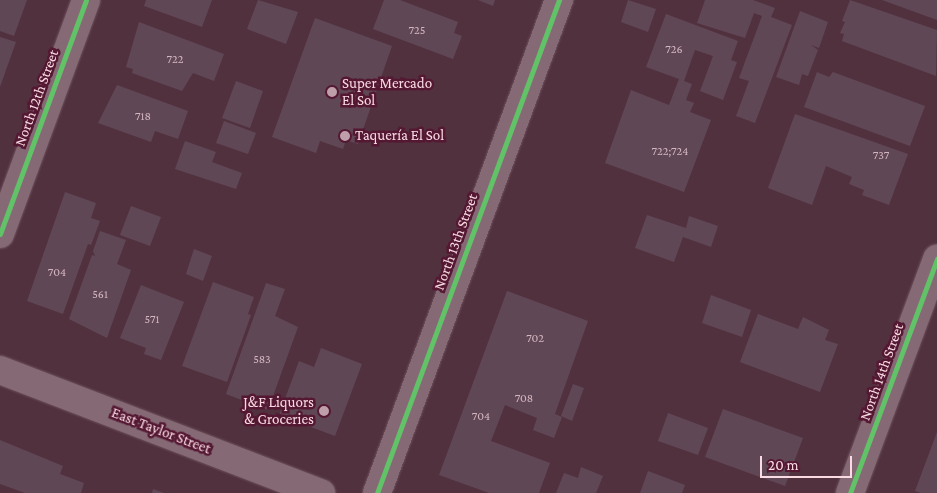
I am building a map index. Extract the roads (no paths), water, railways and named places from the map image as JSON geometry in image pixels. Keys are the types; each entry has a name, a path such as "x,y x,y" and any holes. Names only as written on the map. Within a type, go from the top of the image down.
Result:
{"main road":[{"name":"North 12th Street","path":"0,234 86,0"},
{"name":"North 13th Street","path":"377,493 559,0"},
{"name":"North 14th Street","path":"850,493 937,259"},
{"name":"East Taylor Street","path":"0,370 321,493"}],"place":[{"name":"Super Mercado El Sol","path":"332,92"},
{"name":"Taquería El Sol","path":"345,136"},
{"name":"J&F Liquors & Groceries","path":"324,411"}]}
